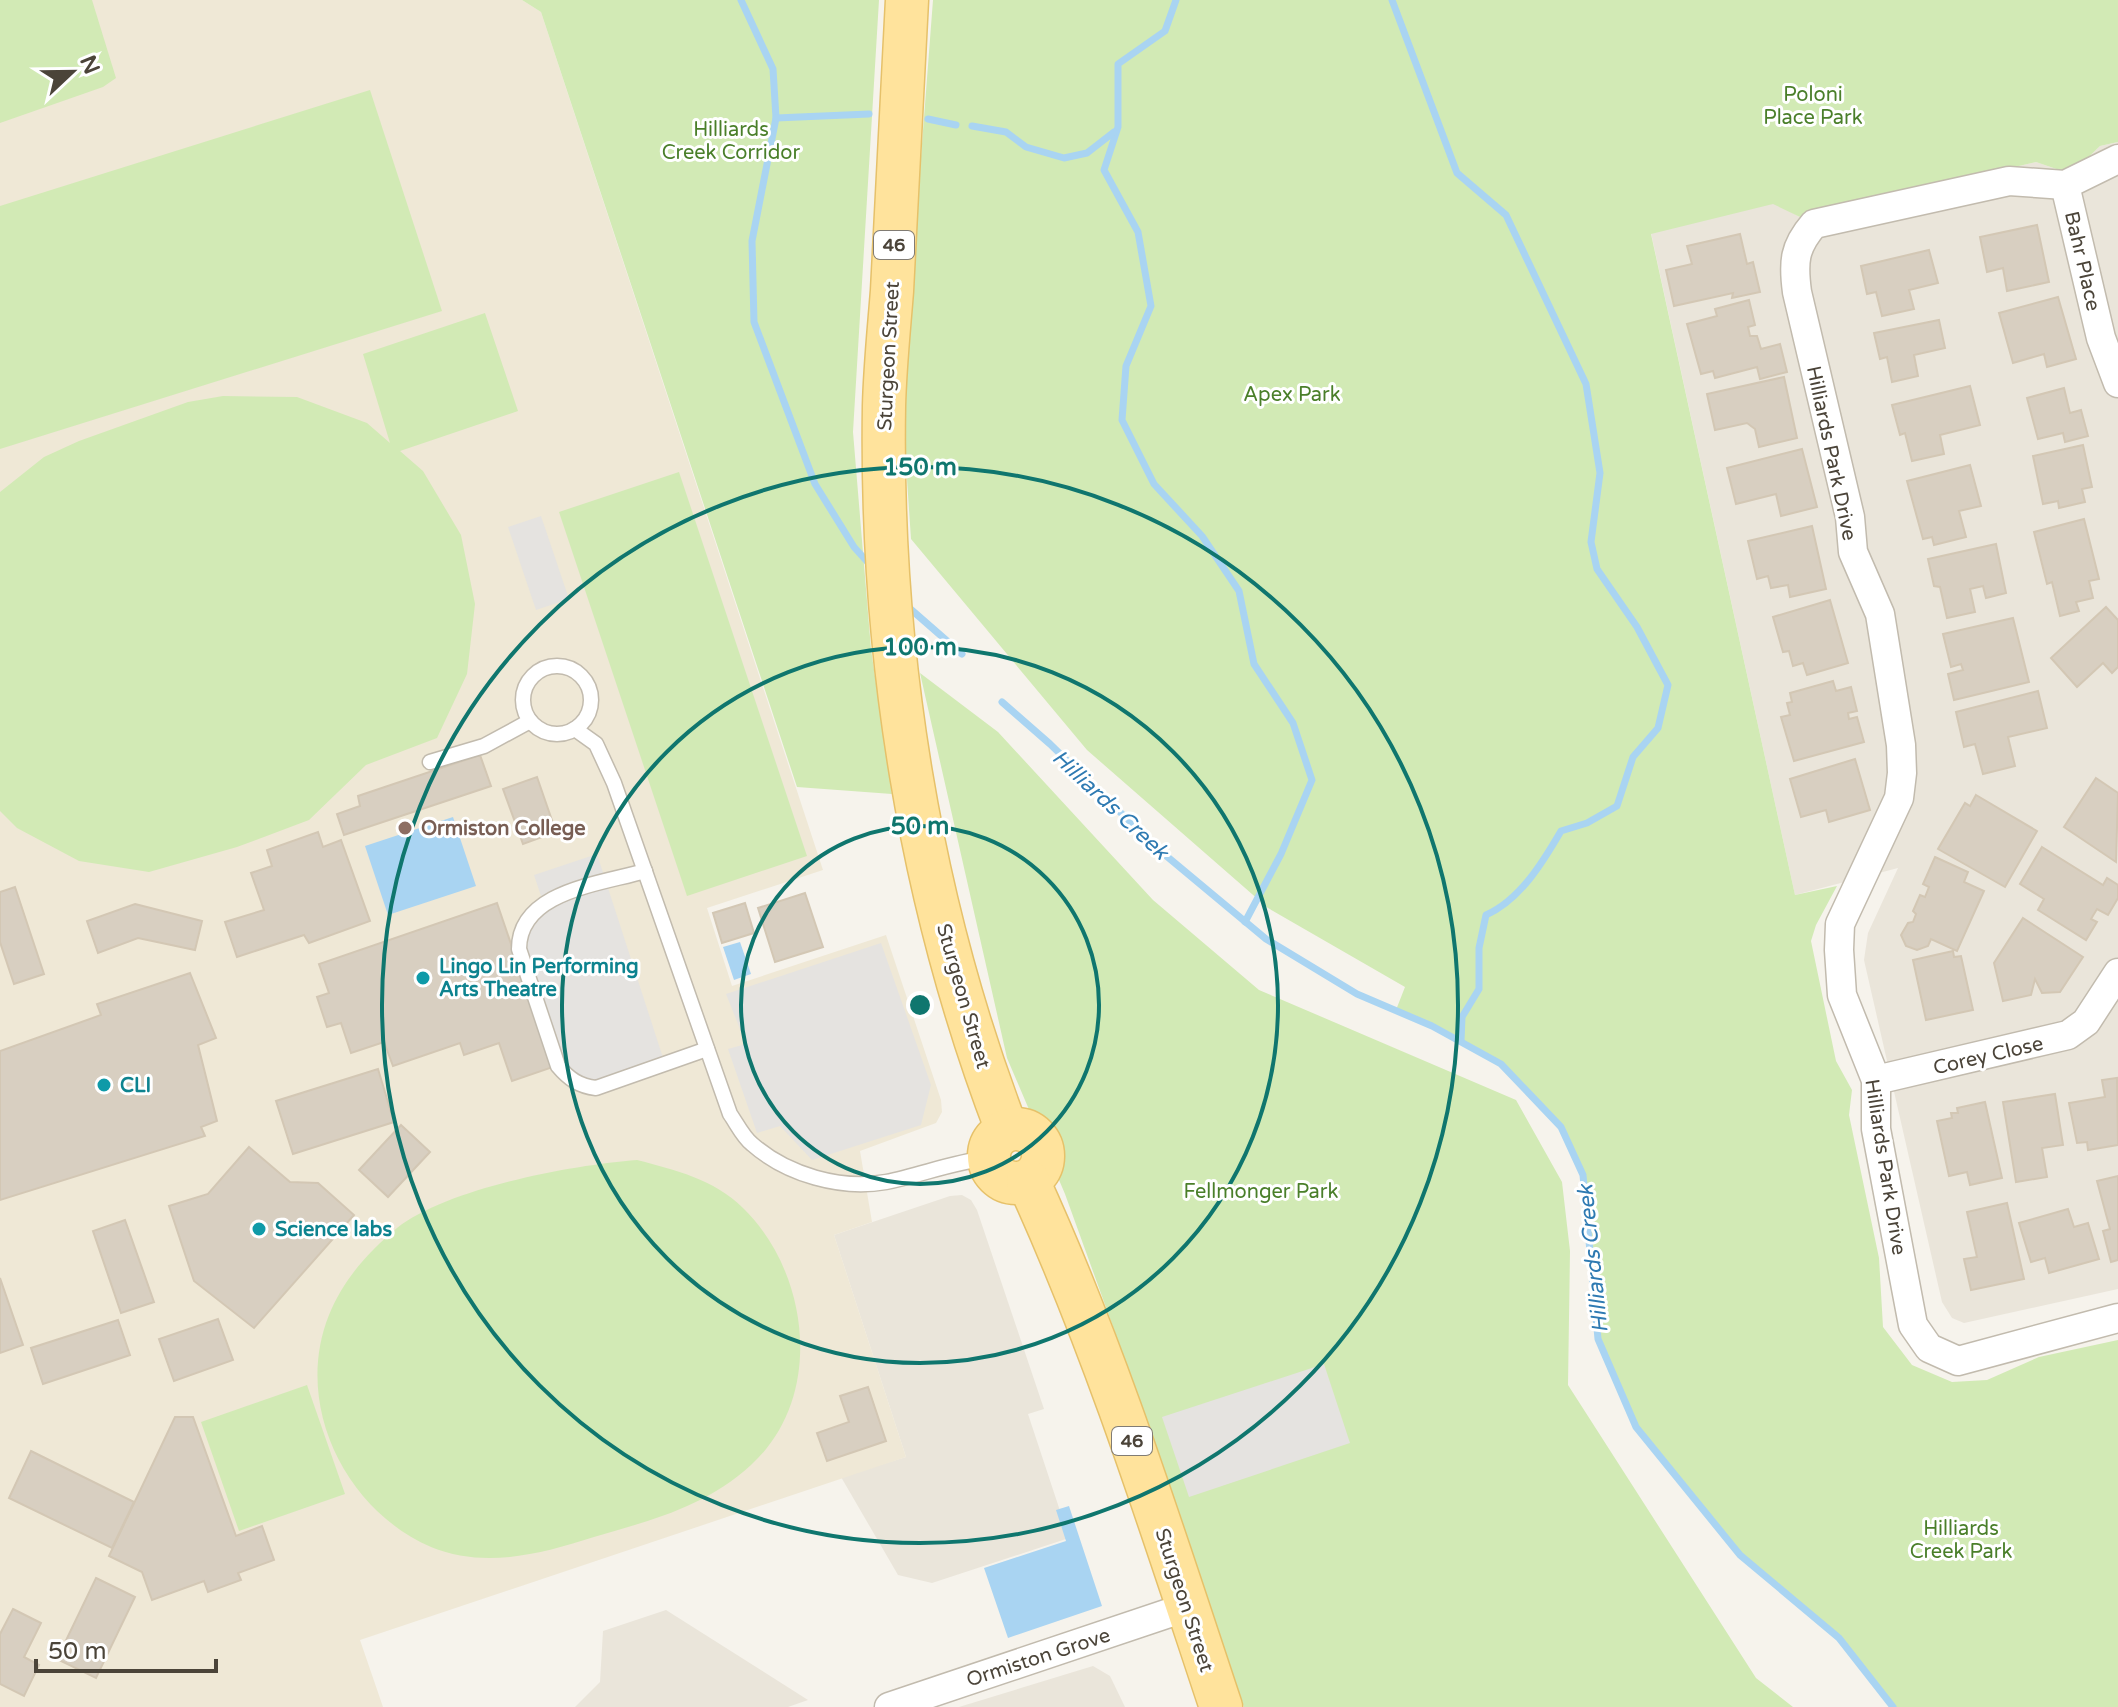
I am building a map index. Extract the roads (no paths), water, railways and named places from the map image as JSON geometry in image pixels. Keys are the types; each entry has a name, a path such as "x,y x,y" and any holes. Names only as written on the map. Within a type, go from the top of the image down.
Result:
{"main road":[{"name":"Sturgeon Street","path":"907,0 884,403 885,491 895,660 907,753 945,934 998,1144 1002,1180 1028,1181 1060,1250 1112,1390 1221,1707"}],"street":[{"path":"2065,185 2118,159"},
{"name":"Hilliards Park Drive","path":"2065,185 2009,181 1825,221 1814,224 1798,243 1793,259 1797,292 1850,517 1853,552 1880,614 1901,745 1899,798 1840,924 1842,995 1876,1080 1876,1129 1913,1325 1929,1348 1958,1361 2118,1318"},
{"name":"Bahr Place","path":"2065,185 2101,338 2118,383"},
{"name":"Corey Close","path":"1876,1080 2068,1035 2086,1022 2118,973"},
{"name":"Ormiston Grove","path":"889,1707 1187,1607"}],"lane":[{"path":"563,666 583,678 589,688 589,711 575,729 551,734 530,721 524,711 525,688 540,670 563,666"},
{"path":"430,762 484,746 530,721"},
{"path":"575,729 596,744 614,783 730,1114 752,1144 803,1173 845,1185 866,1184 998,1144"},
{"path":"645,871 543,902 526,918 519,935 519,949 558,1066 569,1079 584,1087 596,1088 707,1049"}],"water":[{"path":"453,817 476,886 388,915 365,846"},
{"path":"740,942 751,974 734,980 723,947"},
{"path":"1069,1506 1102,1606 1008,1638 984,1568 1066,1541 1056,1510"}],"waterway":[{"name":"Hilliards Creek","path":"741,0 773,69 776,118 752,241 754,322 815,484 854,547 872,567"},
{"path":"1176,0 1165,31 1118,64 1118,127 1104,170 1138,232 1151,306 1126,366 1122,420 1154,484 1202,536 1239,591 1254,664 1293,723 1312,780 1281,854 1245,922"},
{"path":"1392,0 1457,173 1506,215 1586,384 1600,473 1591,542 1597,569 1637,627 1668,685 1658,728 1633,757 1617,806 1587,823 1561,831 1520,890 1486,915 1479,948 1479,989 1462,1017 1461,1041"},
{"path":"776,118 869,114"},
{"path":"928,119 956,125"},
{"path":"972,126 1006,132 1026,147 1064,158 1087,153 1114,132"},
{"name":"Hilliards Creek","path":"907,606 962,654"},
{"name":"Hilliards Creek","path":"1002,702 1158,849 1266,939 1357,994 1432,1026 1501,1064 1561,1127 1583,1175 1598,1339 1636,1427 1740,1555 1839,1638 1893,1707"}],"place":[{"name":"Ormiston College","path":"405,828"},
{"name":"Lingo Lin Performing Arts Theatre","path":"423,978"},
{"name":"CLI","path":"104,1085"},
{"name":"Science labs","path":"259,1229"}],"park label":[{"name":"Poloni Place Park","path":"1813,106"},
{"name":"Hilliards Creek Corridor","path":"731,140"},
{"name":"Apex Park","path":"1292,394"},
{"name":"Fellmonger Park","path":"1261,1191"},
{"name":"Hilliards Creek Park","path":"1961,1540"}]}
